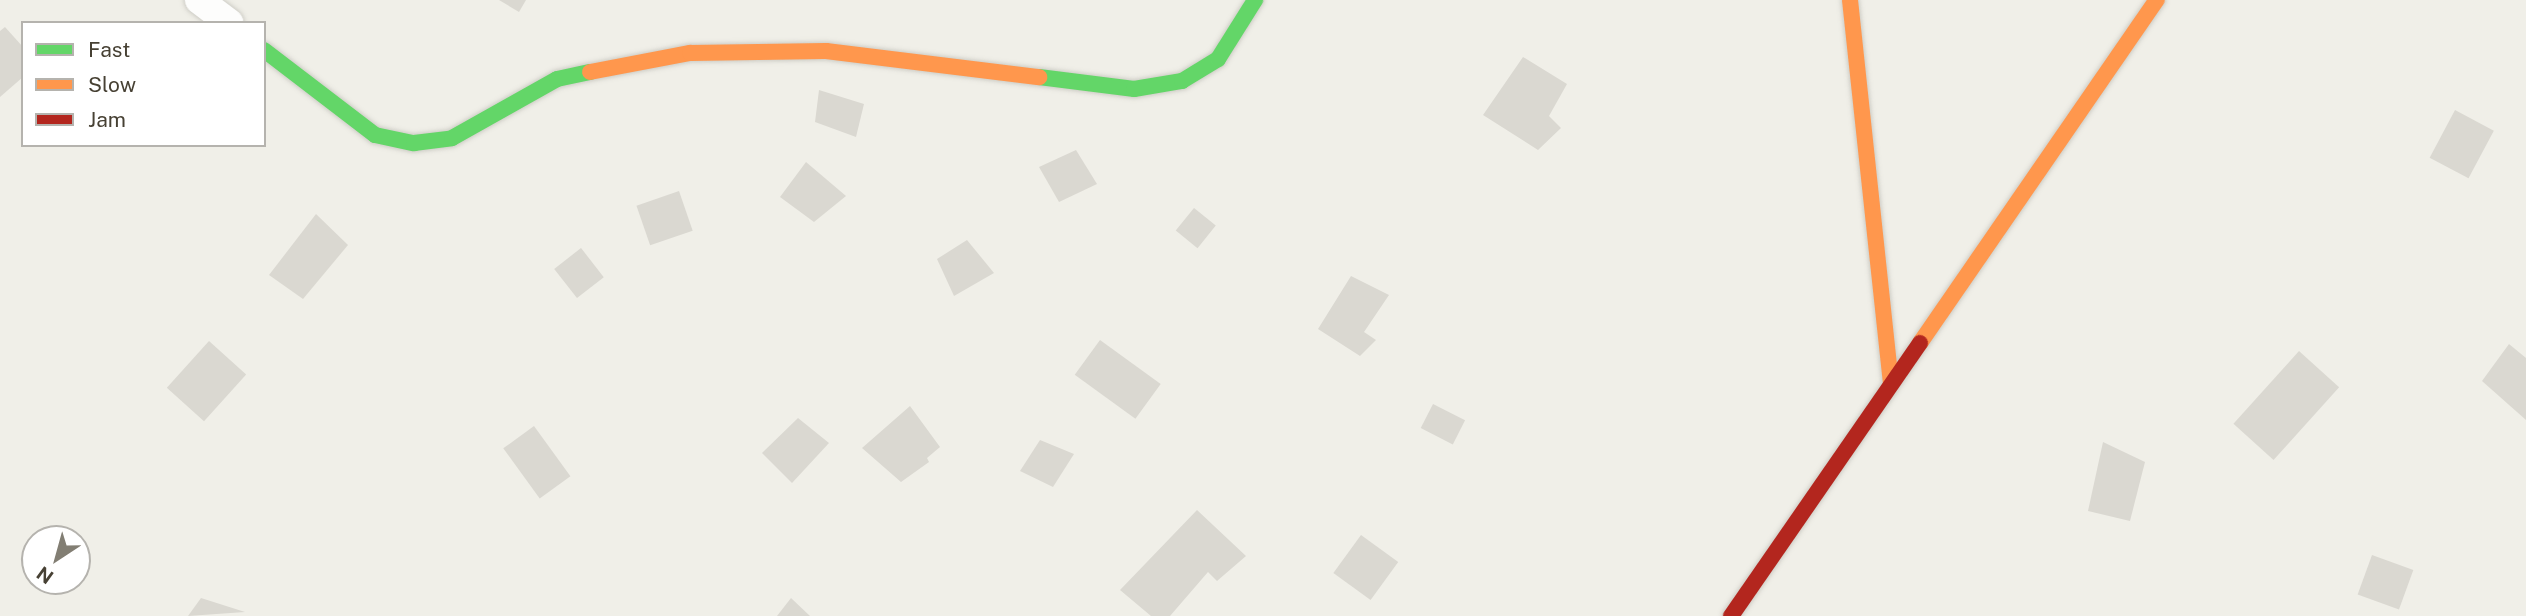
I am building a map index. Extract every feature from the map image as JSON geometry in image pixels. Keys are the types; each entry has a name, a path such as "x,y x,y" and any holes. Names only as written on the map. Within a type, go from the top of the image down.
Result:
{"street":[{"path":"200,0 226,21"},
{"path":"266,52 375,135 414,143 452,138 558,79 690,53 826,51 1134,89 1182,81 1218,59 1255,0"},
{"path":"1850,0 1891,382"},
{"path":"1731,616 2157,0"}],"building":[{"path":"499,0 526,0 519,12"},
{"path":"5,27 21,45 21,79 0,97 0,31"},
{"path":"1523,57 1567,84 1549,116 1561,128 1538,150 1483,115"},
{"path":"819,90 864,104 856,137 815,122"},
{"path":"2455,110 2494,131 2468,178 2430,158"},
{"path":"1076,150 1097,184 1059,202 1039,167"},
{"path":"806,162 846,196 814,222 780,197"},
{"path":"679,191 693,231 650,245 636,206"},
{"path":"1194,208 1216,226 1198,248 1176,231"},
{"path":"316,214 348,245 303,299 269,275"},
{"path":"967,240 994,273 954,296 937,259"},
{"path":"581,248 604,277 577,298 554,269"},
{"path":"1351,276 1389,295 1364,332 1376,340 1360,356 1318,329"},
{"path":"1100,340 1161,384 1135,419 1075,375"},
{"path":"209,341 246,374 204,421 167,388"},
{"path":"2509,344 2526,358 2526,420 2482,381"},
{"path":"2299,351 2339,387 2274,460 2233,424"},
{"path":"1433,404 1465,420 1453,444 1421,428"},
{"path":"910,406 940,447 927,458 929,462 901,482 862,448"},
{"path":"798,418 829,443 792,483 762,453"},
{"path":"534,426 570,476 540,498 503,448"},
{"path":"1040,440 1074,454 1053,487 1020,471"},
{"path":"2103,442 2145,462 2130,521 2088,511"},
{"path":"1197,510 1246,556 1217,581 1208,572 1170,616 1151,616 1120,590"},
{"path":"1361,535 1398,562 1371,600 1333,573"},
{"path":"2372,555 2413,570 2399,610 2358,594"},
{"path":"201,598 245,612 188,616"},
{"path":"791,598 810,616 777,616"}],"traffic: fast":[{"path":"1039,77 1134,89 1182,81 1218,59 1255,0"},
{"path":"266,52 375,135 414,143 452,138 557,79 590,72"}],"traffic: slow":[{"path":"1850,0 1891,382"},
{"path":"1920,343 2157,0"},
{"path":"590,72 690,53 826,51 1039,77"}],"traffic: jam":[{"path":"1731,616 1920,343"}]}
